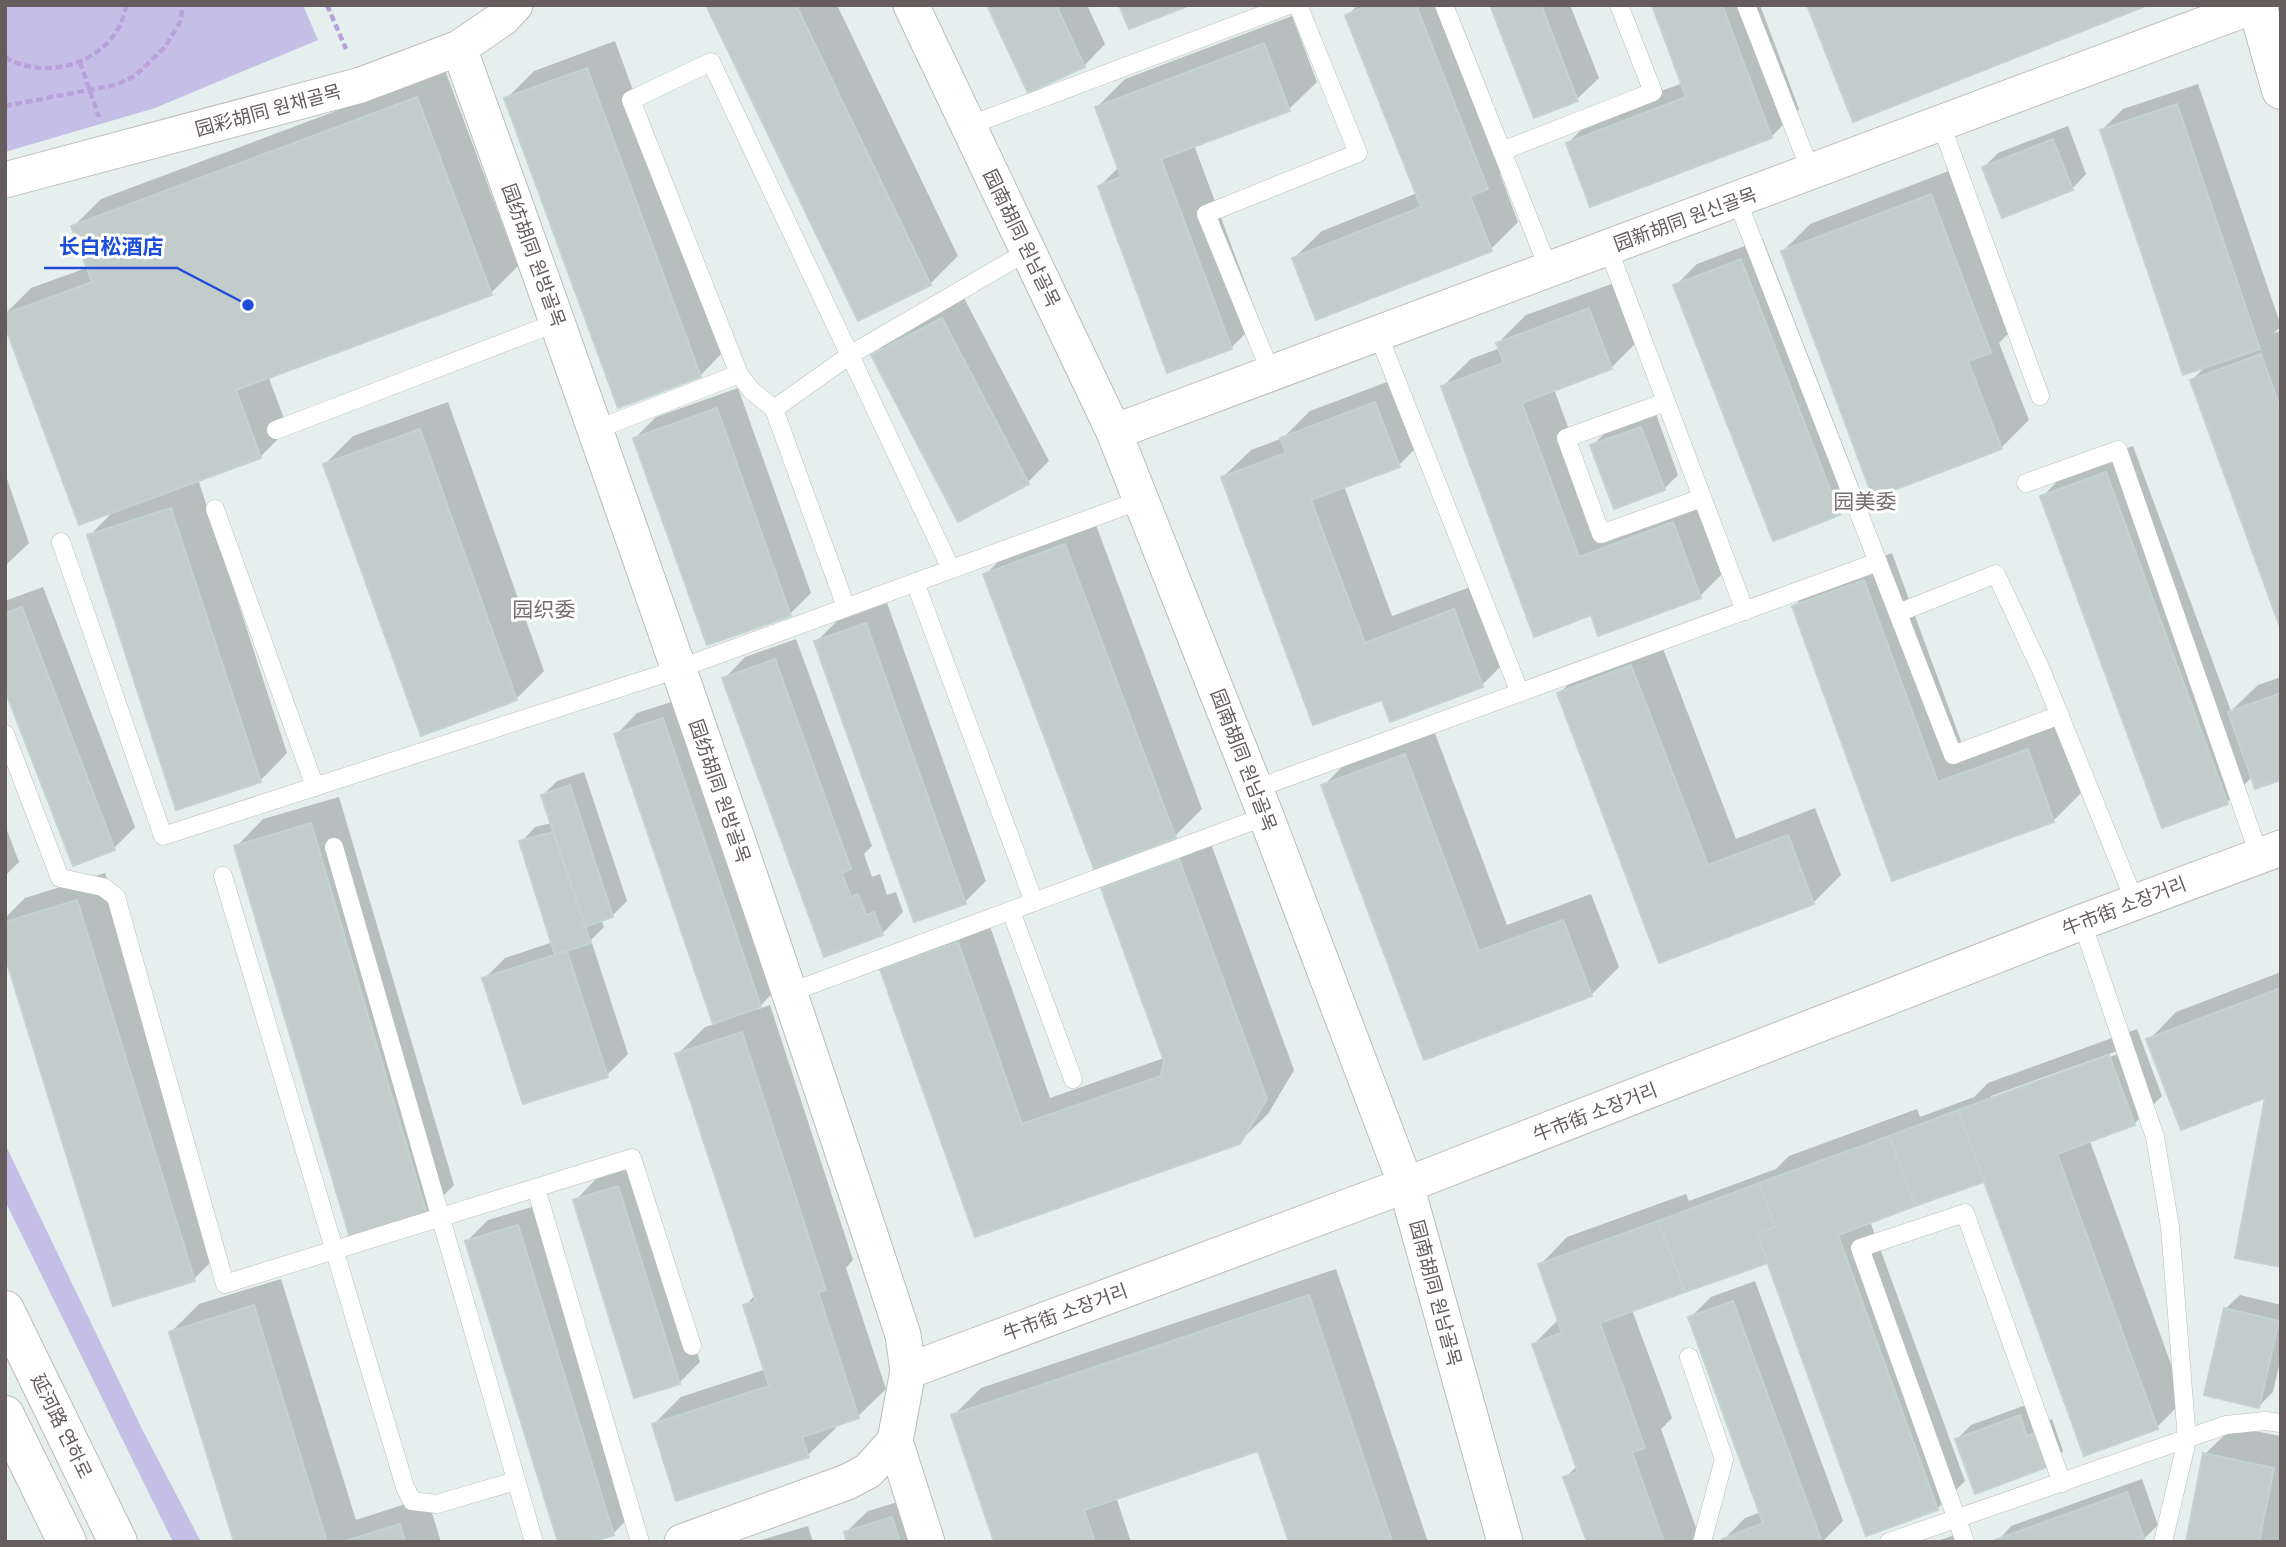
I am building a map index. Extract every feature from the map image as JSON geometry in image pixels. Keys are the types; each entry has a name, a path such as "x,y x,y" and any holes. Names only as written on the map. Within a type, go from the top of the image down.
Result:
{"main road":[{"path":"2256,5 2281,90"},
{"name":"延河路 연하로","path":"5,1310 118,1542"},
{"path":"5,1415 67,1542"}],"street":[{"name":"园彩胡同 원채골목","path":"5,180 362,85 459,48 503,18 515,5"},
{"name":"园南胡同 원남골목","path":"911,5 1114,432 1261,803 1406,1185 1505,1542"},
{"name":"园新胡同 원신골목","path":"1114,432 2256,5"},
{"name":"园纺胡同 원방골목","path":"459,48 596,430 791,992 903,1335 908,1371 895,1441 927,1542"},
{"name":"牛市街 소장거리","path":"908,1371 1406,1185 2270,851"},
{"path":"682,1542 847,1482 868,1471 895,1441"}],"lane":[{"path":"968,126 1289,5"},
{"path":"1271,373 1206,214 1358,153 1298,5"},
{"path":"1444,5 1549,270"},
{"path":"1502,151 1653,92 1619,5"},
{"path":"1746,5 1811,172"},
{"path":"846,607 774,409 750,388 739,374 631,100 711,62 951,569"},
{"path":"1941,124 2040,396"},
{"path":"1737,200 1953,755 2060,715"},
{"path":"1608,248 1745,611"},
{"path":"774,409 850,355 1028,251"},
{"path":"276,430 558,322"},
{"path":"1378,334 1520,693"},
{"path":"596,430 739,374"},
{"path":"1666,402 1566,438 1601,534 1702,498"},
{"path":"2026,483 2118,450 2270,851"},
{"path":"61,542 163,836 678,669 1141,499"},
{"path":"215,509 315,787"},
{"path":"791,992 1034,902 1520,693 1878,562"},
{"path":"1898,613 1996,574 2060,715 2135,902"},
{"path":"915,582 1034,902"},
{"path":"5,734 60,878 103,887 116,897 225,1284 632,1158 692,1346"},
{"path":"334,847 534,1542"},
{"path":"223,876 405,1487 412,1501 437,1504 516,1481"},
{"path":"1011,911 1073,1080"},
{"path":"2082,922 2155,1137 2170,1227 2187,1440 2163,1542"},
{"path":"536,1188 640,1542"},
{"path":"1965,1542 1860,1248 1965,1213 2062,1483"},
{"path":"1689,1357 1724,1459 1702,1542"},
{"path":"1889,1542 2226,1425 2265,1421 2281,1423"}],"path":[{"path":"5,57 16,63 43,70 71,66 94,54 114,36 126,5"},
{"path":"5,106 90,91 115,85 135,76 165,47 180,22 183,5"},
{"path":"327,5 362,85"},
{"path":"80,62 110,152"}],"shaded area":[{"path":"5,5 303,5 318,40 155,108 5,152"},
{"path":"5,1144 142,1429 201,1542 173,1542 5,1201"}],"building":[{"path":"706,5 796,5 931,285 858,321"},
{"path":"987,5 1056,5 1085,67 1028,93"},
{"path":"1119,5 1190,5 1129,29"},
{"path":"1370,5 1416,5 1488,189 1470,196 1492,251 1316,320 1292,258 1421,207 1345,15"},
{"path":"1490,5 1541,5 1578,101 1534,118"},
{"path":"1652,5 1722,5 1772,138 1590,207 1566,143 1686,97"},
{"path":"1807,5 2148,5 1853,122"},
{"path":"1264,43 1290,111 1161,159 1232,349 1167,373 1098,186 1121,177 1095,107"},
{"path":"587,68 701,377 618,408 504,98"},
{"path":"417,97 492,295 236,390 261,458 79,525 5,326 5,314 92,282 71,226"},
{"path":"2177,104 2260,349 2183,375 2100,130"},
{"path":"2053,139 2073,190 2002,218 1982,167"},
{"path":"1931,194 1991,353 1968,361 2002,449 1873,498 1781,251"},
{"path":"1741,259 1840,515 1773,541 1673,285"},
{"path":"1589,308 1612,369 1522,403 1579,557 1673,522 1701,598 1598,636 1591,615 1534,637 1441,386 1504,363 1496,343"},
{"path":"942,318 1029,484 958,522 871,355"},
{"path":"2261,354 2281,410 2281,630 2190,380"},
{"path":"1375,402 1400,467 1311,500 1365,643 1454,609 1483,687 1390,722 1382,700 1313,725 1221,477 1286,453 1280,438"},
{"path":"717,408 791,616 707,645 633,438"},
{"path":"1641,427 1665,490 1614,509 1590,445"},
{"path":"420,429 517,700 421,736 323,464"},
{"path":"2106,472 2228,804 2162,828 2040,496"},
{"path":"171,508 261,782 176,810 87,535"},
{"path":"1065,544 1176,838 1094,869 983,574"},
{"path":"1864,580 1938,782 2028,749 2054,822 1892,881 1792,606"},
{"path":"22,607 115,850 73,866 5,690 5,613"},
{"path":"866,623 966,904 914,922 814,641"},
{"path":"775,659 851,869 842,873 851,897 858,894 866,915 874,912 883,935 824,957 722,678"},
{"path":"1631,665 1708,865 1788,835 1814,904 1659,963 1557,693"},
{"path":"2281,693 2281,780 2255,789 2228,712"},
{"path":"663,718 761,1007 713,1024 614,734"},
{"path":"1405,754 1479,951 1563,920 1592,996 1424,1060 1321,785"},
{"path":"570,785 613,917 585,927 541,795"},
{"path":"311,823 427,1215 350,1238 234,846"},
{"path":"553,832 591,943 555,955 519,841"},
{"path":"1179,859 1267,1099 1240,1144 975,1237 880,969 958,942 1022,1124 1161,1076 1164,1061 1101,888"},
{"path":"77,900 195,1281 113,1306 5,956 5,922"},
{"path":"567,951 608,1077 523,1104 482,978"},
{"path":"2281,988 2281,1267 2235,1258 2265,1098 2181,1130 2146,1039"},
{"path":"742,1032 826,1290 818,1292 859,1418 802,1437 809,1457 676,1501 652,1424 769,1386 743,1305 756,1301 675,1054"},
{"path":"2109,1055 2135,1125 2057,1154 2158,1429 2084,1456 1958,1110"},
{"path":"1958,1110 1984,1182 1915,1206 1889,1136"},
{"path":"1889,1136 1915,1206 1838,1235 1938,1510 1866,1536 1757,1234 1775,1227 1759,1183"},
{"path":"1759,1183 1775,1227 1757,1234 1768,1263 1685,1292 1658,1221"},
{"path":"618,1186 680,1384 634,1398 573,1200"},
{"path":"1658,1221 1685,1292 1600,1323 1645,1448 1632,1452 1664,1542 1587,1542 1563,1477 1578,1472 1532,1344 1562,1333 1538,1264"},
{"path":"518,1225 614,1535 592,1542 558,1542 465,1241"},
{"path":"1309,1295 1392,1542 1289,1542 1258,1451 1084,1510 1095,1542 994,1542 951,1415"},
{"path":"1733,1301 1822,1542 1723,1542 1722,1539 1763,1523 1688,1317"},
{"path":"254,1305 327,1542 234,1542 169,1332"},
{"path":"2224,1308 2279,1321 2259,1408 2204,1395"},
{"path":"2020,1415 2027,1436 2038,1432 2050,1466 1975,1494 1955,1439"},
{"path":"2203,1453 2274,1468 2259,1542 2186,1542"},
{"path":"2127,1492 2145,1541 1995,1542 1995,1540"},
{"path":"892,1517 900,1542 847,1542 844,1532"},
{"path":"400,1524 405,1542 342,1542"}],"place":[{"name":"长白松酒店","path":"248,305"}],"district":[{"name":"园美委","path":"1865,502"},
{"name":"园织委","path":"544,610"}]}
